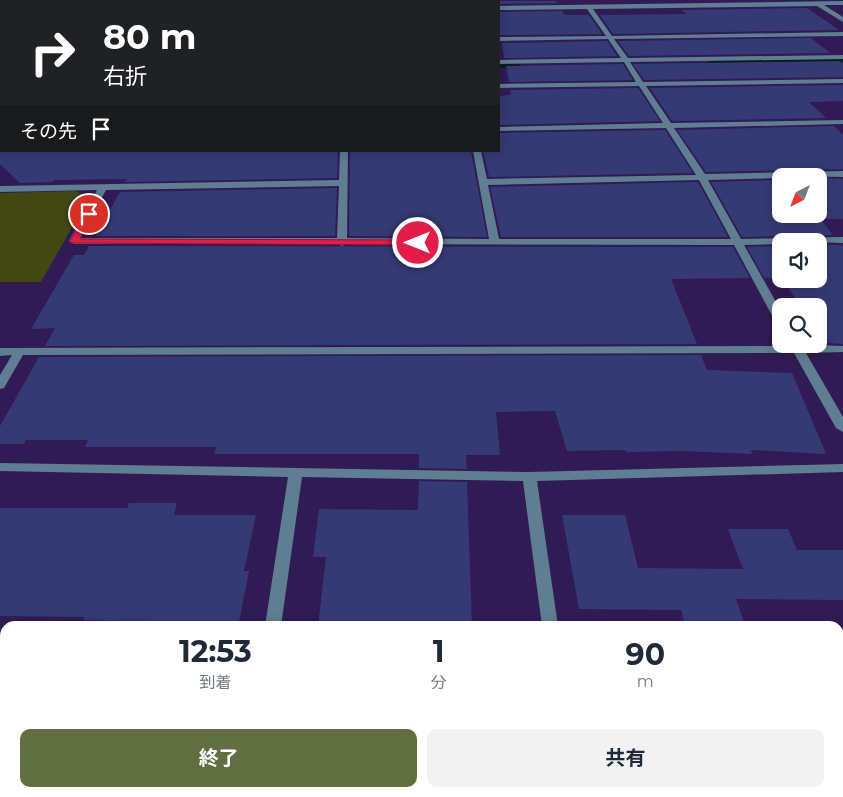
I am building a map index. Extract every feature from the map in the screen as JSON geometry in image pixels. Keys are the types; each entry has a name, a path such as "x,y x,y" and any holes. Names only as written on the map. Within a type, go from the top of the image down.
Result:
{"street":[{"path":"500,8 843,3"},
{"path":"818,4 843,20"},
{"path":"589,7 642,84 666,124 702,177 772,305"},
{"path":"500,39 843,34"},
{"path":"500,62 843,57"},
{"path":"500,86 843,81"},
{"path":"500,129 666,124 843,122"},
{"path":"342,243 344,152"},
{"path":"477,152 495,242"},
{"path":"483,182 843,174"},
{"path":"0,189 343,184"},
{"path":"103,187 74,241 342,243 843,240"},
{"path":"0,352 772,347"},
{"path":"827,348 843,349"},
{"path":"0,385 19,352"},
{"path":"799,353 843,428"},
{"path":"0,467 529,477 843,468"},
{"path":"273,621 296,472"},
{"path":"529,477 549,621"}],"green space":[{"path":"76,191 89,197 41,282 0,282 0,193"}],"building":[{"path":"500,1 556,1 557,3 500,4"},
{"path":"807,8 839,30 613,34 600,15 687,14 681,10"},
{"path":"562,11 564,15 589,15 602,34 500,35 500,12"},
{"path":"811,38 830,53 629,56 618,41"},
{"path":"607,41 617,56 504,58 502,43"},
{"path":"840,61 843,63 843,77 644,80 633,64"},
{"path":"623,64 633,80 509,82 506,66"},
{"path":"843,85 843,101 809,102 826,118 672,121 650,88"},
{"path":"638,88 660,121 500,125 500,96 511,95 510,90"},
{"path":"834,126 843,135 843,169 772,168 772,171 706,172 677,130"},
{"path":"665,130 693,173 489,177 483,152 500,152 500,133"},
{"path":"0,152 338,152 337,178 125,182 127,179 54,180 53,182 20,183 0,164"},
{"path":"350,152 471,152 487,237 349,236"},
{"path":"828,178 843,179 843,219 828,219"},
{"path":"772,180 772,223 823,223 833,235 827,235 827,233 772,233 772,236 742,237 711,182"},
{"path":"698,182 728,237 501,237 490,187"},
{"path":"337,188 335,236 95,236 120,192"},
{"path":"827,244 841,245 843,247 843,344 827,343 827,298 795,298 788,288 827,288"},
{"path":"89,246 733,247 750,278 671,279 697,344 45,346 55,328 31,329 74,255 84,255"},
{"path":"772,246 772,278 764,278 747,247"},
{"path":"701,355 707,370 792,373 826,454 751,450 752,454 683,451 626,452 625,450 567,451 555,411 496,412 500,455 466,455 467,469 419,468 419,454 214,454 216,447 85,447 88,440 26,440 24,444 0,444 0,426 39,357"},
{"path":"419,481 467,482 472,621 319,621 326,557 313,557 319,509 418,510"},
{"path":"129,503 177,503 174,515 256,515 244,571 249,571 239,621 83,620 85,617 0,616 0,508 127,508"},
{"path":"562,515 625,515 638,568 743,569 728,529 788,529 797,550 843,550 843,600 736,599 744,621 684,621 681,610 579,609"}],"waterway":[{"path":"710,63 843,61"},
{"path":"500,66 519,66"}],"route":[{"path":"89,214 74,241 418,243"}]}
